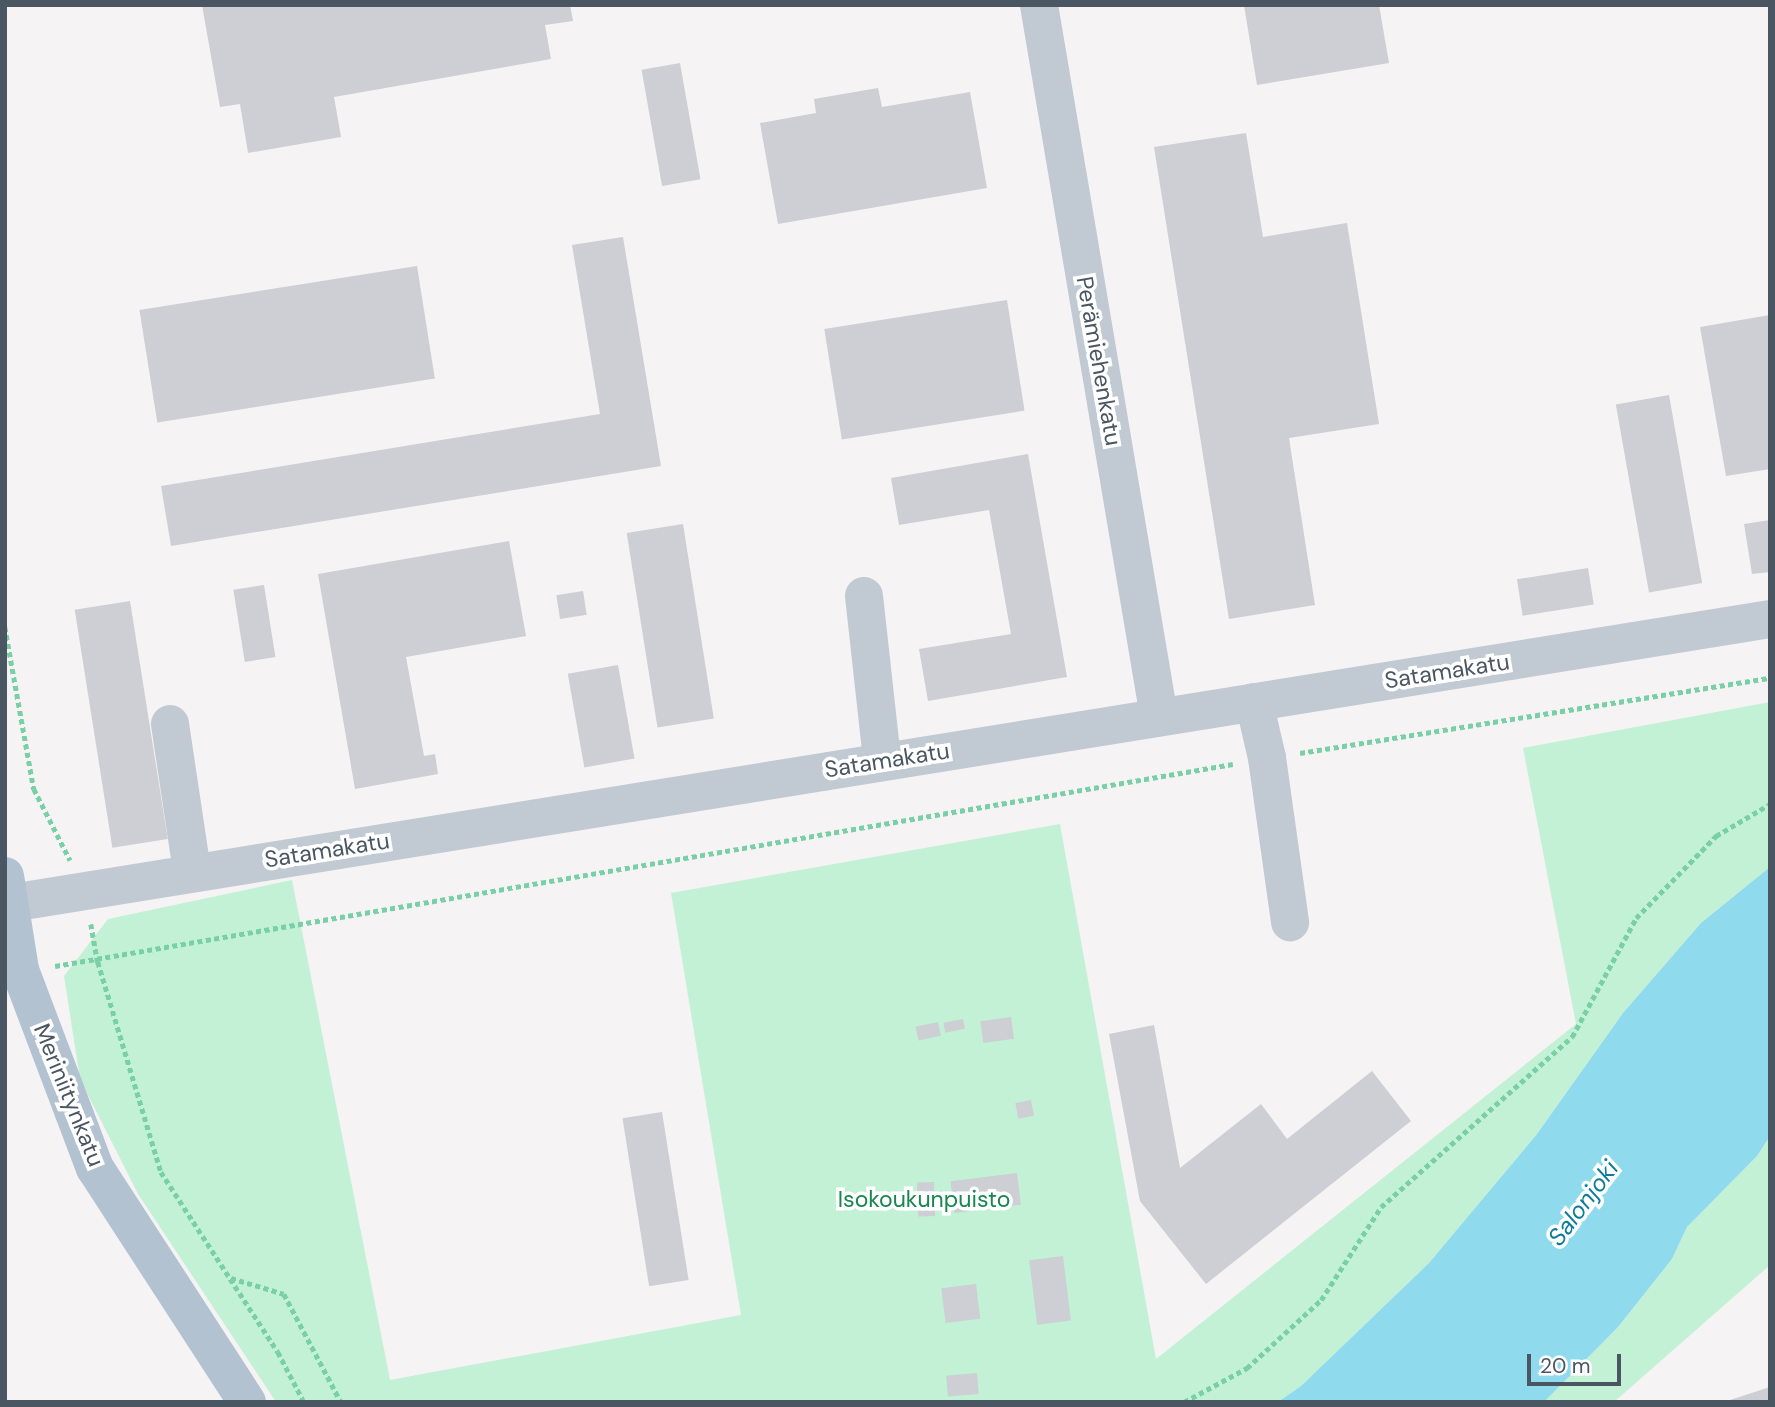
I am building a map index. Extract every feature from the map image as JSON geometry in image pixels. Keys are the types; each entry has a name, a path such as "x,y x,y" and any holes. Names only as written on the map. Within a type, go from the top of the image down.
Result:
{"main road":[{"name":"Meriniitynkatu","path":"7,894 20,970 95,1168 247,1402"}],"street":[{"name":"Perämiehenkatu","path":"1039,5 1159,717"},
{"path":"864,596 881,760"},
{"name":"Satamakatu","path":"7,894 86,891 881,760 1770,619"},
{"path":"1254,702 1267,758 1290,922"},
{"path":"170,724 192,872"}],"path":[{"path":"5,627 34,789 86,891 97,962 161,1172 230,1278 304,1402"},
{"path":"97,962 1267,758 1770,678"},
{"path":"1184,1402 1247,1368 1321,1300 1381,1207 1572,1037 1636,918 1716,836 1770,804"},
{"path":"230,1278 284,1294 341,1402"}],"green space":[{"name":"Isokoukunpuisto","path":"1770,702 1770,867 1701,923 1623,1013 1537,1134 1429,1263 1301,1386 1278,1402 276,1402 138,1194 80,1079 64,976 108,919 292,880 390,1380 741,1315 671,893 1060,824 1156,1359 1576,1024 1523,748"},
{"path":"1770,1136 1770,1265 1614,1402 1544,1402 1618,1327 1672,1259 1687,1227 1757,1156"}],"water":[{"name":"Salonjoki","path":"1770,867 1770,1136 1757,1156 1687,1227 1672,1259 1618,1327 1544,1402 1278,1402 1301,1386 1429,1263 1537,1134 1623,1013 1701,923"}],"building":[{"path":"202,5 570,5 573,21 545,25 551,59 334,97 341,137 248,153 240,104 220,107"},
{"path":"1244,5 1379,5 1389,63 1257,85"},
{"path":"680,63 700,179 662,186 642,70"},
{"path":"878,88 882,107 970,92 987,188 778,224 760,123 816,113 814,99"},
{"path":"1246,133 1263,237 1347,223 1379,424 1289,438 1315,605 1229,619 1154,147"},
{"path":"623,237 661,466 171,546 161,486 600,414 572,245"},
{"path":"417,266 435,379 157,423 139,310"},
{"path":"1007,300 1025,411 842,440 824,329"},
{"path":"1770,315 1770,469 1726,476 1700,327"},
{"path":"1669,395 1702,583 1649,592 1616,404"},
{"path":"1028,454 1067,677 928,701 919,649 1011,634 989,510 899,525 891,478"},
{"path":"1770,520 1770,572 1752,574 1744,524"},
{"path":"683,524 714,719 658,727 627,533"},
{"path":"509,541 526,636 406,657 424,756 435,754 438,774 355,789 318,574"},
{"path":"1588,568 1594,605 1523,616 1517,579"},
{"path":"264,585 275,657 245,662 233,590"},
{"path":"583,591 587,615 560,619 556,595"},
{"path":"130,601 168,839 112,848 75,610"},
{"path":"618,665 634,759 584,767 568,674"},
{"path":"1011,1017 1014,1039 983,1043 980,1021"},
{"path":"963,1019 965,1029 945,1033 943,1023"},
{"path":"938,1022 941,1036 918,1040 916,1027"},
{"path":"1154,1025 1180,1168 1261,1104 1287,1139 1372,1071 1411,1121 1206,1284 1140,1201 1109,1034"},
{"path":"1031,1100 1034,1116 1018,1119 1015,1103"},
{"path":"662,1112 689,1280 649,1286 622,1118"},
{"path":"1017,1173 1021,1205 954,1213 950,1181"},
{"path":"934,1182 935,1216 918,1217 917,1183"},
{"path":"1063,1256 1071,1321 1037,1325 1029,1260"},
{"path":"976,1284 980,1319 946,1323 941,1288"},
{"path":"977,1373 979,1394 948,1397 946,1376"},
{"path":"1770,1387 1770,1402 1727,1402 1727,1401"}]}
